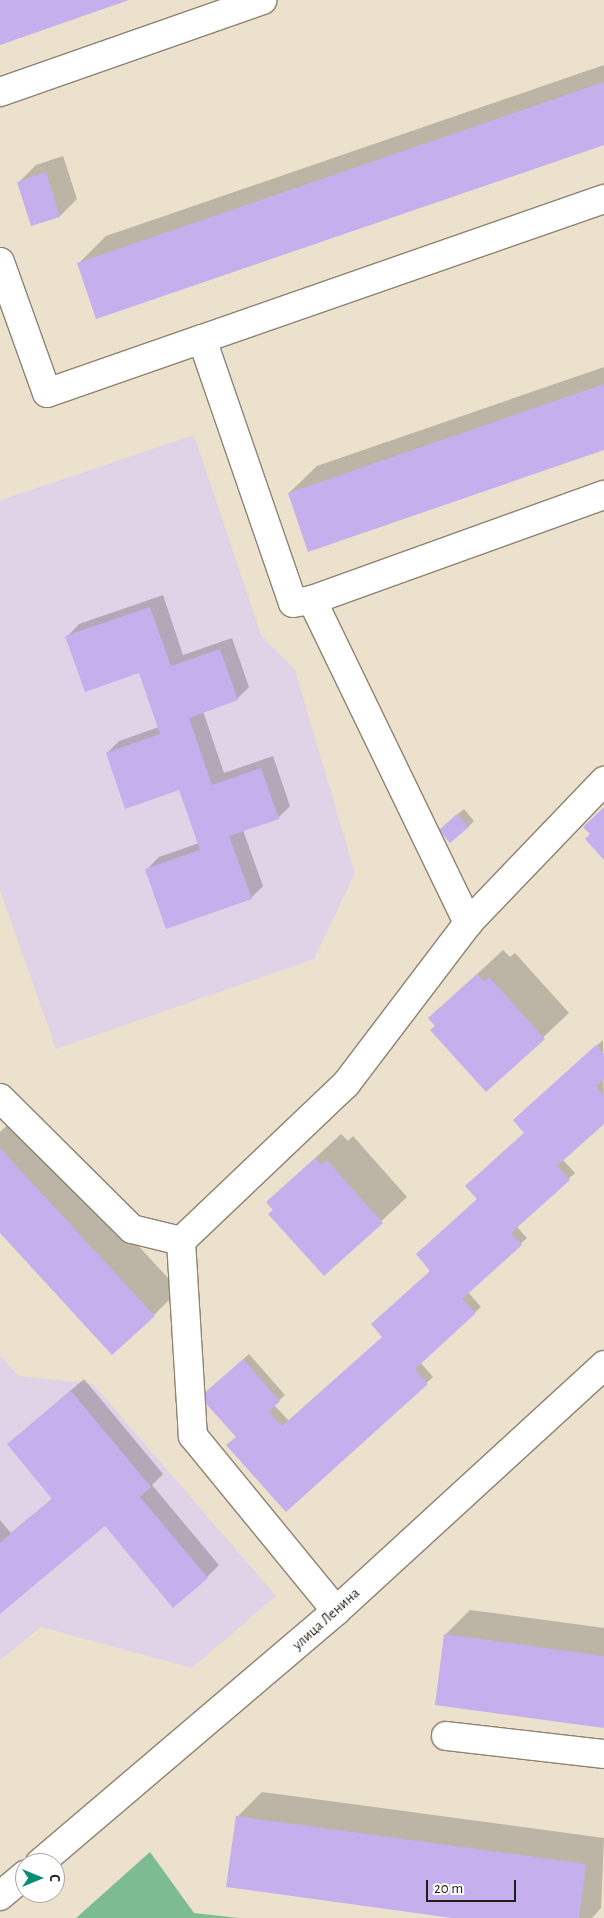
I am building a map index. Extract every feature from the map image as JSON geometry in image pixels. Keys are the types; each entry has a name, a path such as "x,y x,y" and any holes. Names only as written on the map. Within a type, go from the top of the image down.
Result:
{"main road":[{"path":"0,92 262,0"},
{"path":"0,262 47,393 604,199"},
{"path":"202,339 293,603 312,600 604,495"},
{"path":"312,600 468,923"},
{"path":"336,1611 193,1436 181,1241 346,1084 468,923 604,781"},
{"path":"0,1098 132,1229 181,1241"},
{"name":"улица Ленина","path":"52,1853 336,1611 604,1365"},
{"path":"446,1736 604,1754"},
{"path":"0,1896 15,1883"}],"shaded area":[{"path":"194,435 261,635 295,670 355,873 314,959 56,1049 0,890 0,500"},
{"path":"0,1356 19,1376 93,1384 276,1596 192,1668 41,1627 0,1660"}],"green space":[{"path":"150,1852 194,1913 239,1918 76,1918"}],"building":[{"path":"0,0 129,0 0,45"},
{"path":"604,82 604,145 96,319 77,263"},
{"path":"46,172 60,217 31,226 17,182"},
{"path":"604,384 604,450 308,552 288,493"},
{"path":"150,607 171,666 220,649 238,700 189,718 212,785 261,768 279,819 229,836 252,899 166,929 145,869 200,850 179,790 125,809 106,753 160,734 139,673 85,692 65,636"},
{"path":"604,807 604,860 585,839 590,834 583,827"},
{"path":"457,814 469,827 450,843 439,830"},
{"path":"477,974 484,981 489,977 545,1039 486,1092 430,1030 435,1026 428,1018"},
{"path":"596,1045 604,1054 604,1079 596,1086 604,1096 604,1124 557,1166 570,1180 511,1233 522,1245 462,1299 476,1313 415,1369 428,1384 286,1512 226,1445 236,1437 200,1397 243,1359 280,1401 269,1412 282,1426 382,1337 371,1324 430,1271 416,1254 477,1199 465,1186 524,1133 513,1120"},
{"path":"0,1148 155,1316 112,1355 0,1233"},
{"path":"315,1158 322,1165 327,1160 383,1223 324,1276 268,1214 273,1210 266,1202"},
{"path":"71,1391 151,1487 140,1497 208,1578 173,1608 105,1526 0,1614 0,1543 52,1499 7,1444"},
{"path":"444,1634 604,1656 604,1728 435,1705"},
{"path":"236,1816 586,1864 579,1918 452,1918 226,1887"}]}
